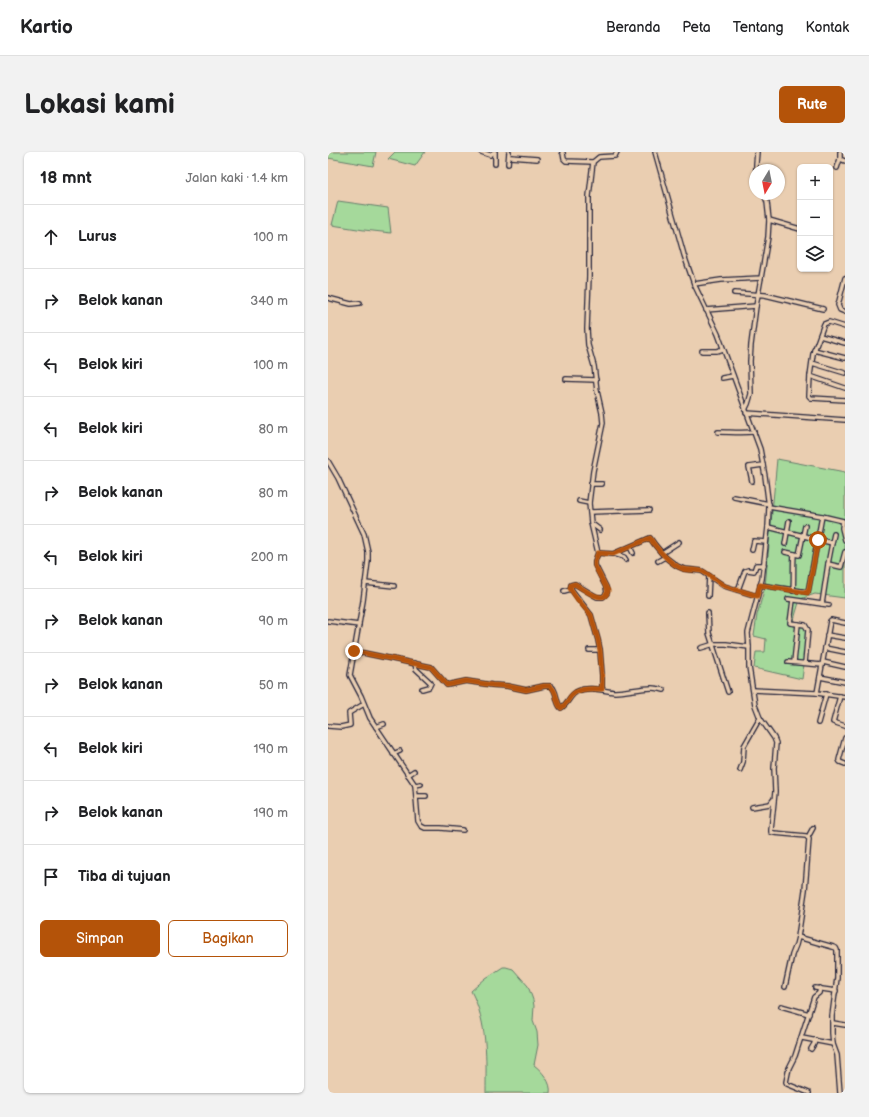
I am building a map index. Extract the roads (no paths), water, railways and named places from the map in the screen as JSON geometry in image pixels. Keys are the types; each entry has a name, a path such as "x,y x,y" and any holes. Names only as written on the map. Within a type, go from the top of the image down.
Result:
{"street":[{"path":"480,152 490,155 494,152 495,164"},
{"path":"508,164 509,152"},
{"path":"526,152 526,158"},
{"path":"562,152 564,153 564,159 566,161 593,162 599,157 614,157 617,152"},
{"path":"655,152 684,255 694,284 713,324 760,449 769,506 768,527 764,566 748,633 749,667 755,705 763,724 776,743 774,758 775,792 771,818 771,830 772,832 776,833 808,837"},
{"path":"756,164 758,152"},
{"path":"837,168 840,159 840,152"},
{"path":"511,157 537,159"},
{"path":"840,159 845,161"},
{"path":"564,590 570,589 571,585 575,584 597,597 603,597 608,591 595,566 598,553 591,523 589,503 591,484 603,423 594,366 588,345 587,329 589,276 589,196 593,162"},
{"path":"746,411 751,394 750,361 756,306 768,237 769,220 766,200"},
{"path":"769,220 797,228"},
{"path":"694,284 722,280 761,278"},
{"path":"845,278 838,305 840,310 845,312"},
{"path":"734,293 758,294 823,310"},
{"path":"328,298 351,304 360,303"},
{"path":"706,310 756,306"},
{"path":"845,327 827,322 824,324 814,350 809,396 811,398 845,400"},
{"path":"820,336 845,343"},
{"path":"702,351 723,350"},
{"path":"814,350 845,358"},
{"path":"812,363 845,373"},
{"path":"722,378 733,376"},
{"path":"810,376 845,388"},
{"path":"566,379 596,380"},
{"path":"746,411 845,420"},
{"path":"718,432 754,432"},
{"path":"328,461 338,478 364,534 368,552 359,625 350,675 359,691 370,718 415,785 418,821 421,826 425,828 463,830"},
{"path":"752,481 749,467 763,465"},
{"path":"591,484 602,484"},
{"path":"734,497 769,506 843,521 842,528 845,540"},
{"path":"579,501 589,503"},
{"path":"590,512 650,510"},
{"path":"760,585 808,592 822,516"},
{"path":"785,544 789,521"},
{"path":"591,523 600,530"},
{"path":"786,552 799,555 805,526"},
{"path":"768,527 832,543"},
{"path":"822,604 834,534"},
{"path":"613,554 650,538 662,553 677,566 684,569 702,571 724,586 757,596"},
{"path":"752,550 754,541 766,542"},
{"path":"662,553 679,542"},
{"path":"630,547 633,553"},
{"path":"828,564 841,567 845,552"},
{"path":"598,553 613,554 624,557 626,560"},
{"path":"794,554 792,570 794,574 794,600 790,623 806,625 808,630 805,663"},
{"path":"658,561 666,557"},
{"path":"738,590 745,571 754,571 756,565 764,566"},
{"path":"708,596 709,576"},
{"path":"365,583 394,586"},
{"path":"570,589 591,615 600,650 602,689"},
{"path":"788,599 829,605"},
{"path":"708,614 709,633 714,644 728,692"},
{"path":"328,621 359,625"},
{"path":"817,693 830,621 845,623"},
{"path":"794,662 798,624"},
{"path":"827,635 845,638"},
{"path":"701,648 714,644 749,647"},
{"path":"825,648 845,652"},
{"path":"589,650 600,650"},
{"path":"354,651 431,667 447,685 466,681 526,690 550,686 555,690 559,706 561,708 572,695 577,691 582,690 602,689 616,692 651,688 664,690"},
{"path":"788,662 845,667"},
{"path":"415,663 416,669 431,683 430,687 422,689"},
{"path":"820,677 845,682"},
{"path":"753,690 817,693 845,697"},
{"path":"818,723 826,694"},
{"path":"840,696 833,722 845,726"},
{"path":"328,726 341,727 351,724 348,713 364,704"},
{"path":"740,770 746,743 760,718"},
{"path":"376,727 384,724"},
{"path":"845,738 839,760 845,764"},
{"path":"393,754 400,751"},
{"path":"408,775 414,771"},
{"path":"415,785 421,784"},
{"path":"416,796 426,796"},
{"path":"752,807 770,804 774,800"},
{"path":"785,986 798,937 808,867 808,837 814,828"},
{"path":"798,937 837,949 836,991 832,1016 833,1044 837,1055 840,1093"},
{"path":"815,988 836,991"},
{"path":"809,1093 786,1083 789,1068 802,1038 814,997 819,993 820,988"},
{"path":"781,1006 809,1014"},
{"path":"833,1023 845,1024"},
{"path":"802,1038 833,1044"},
{"path":"811,1049 815,1040"}]}
